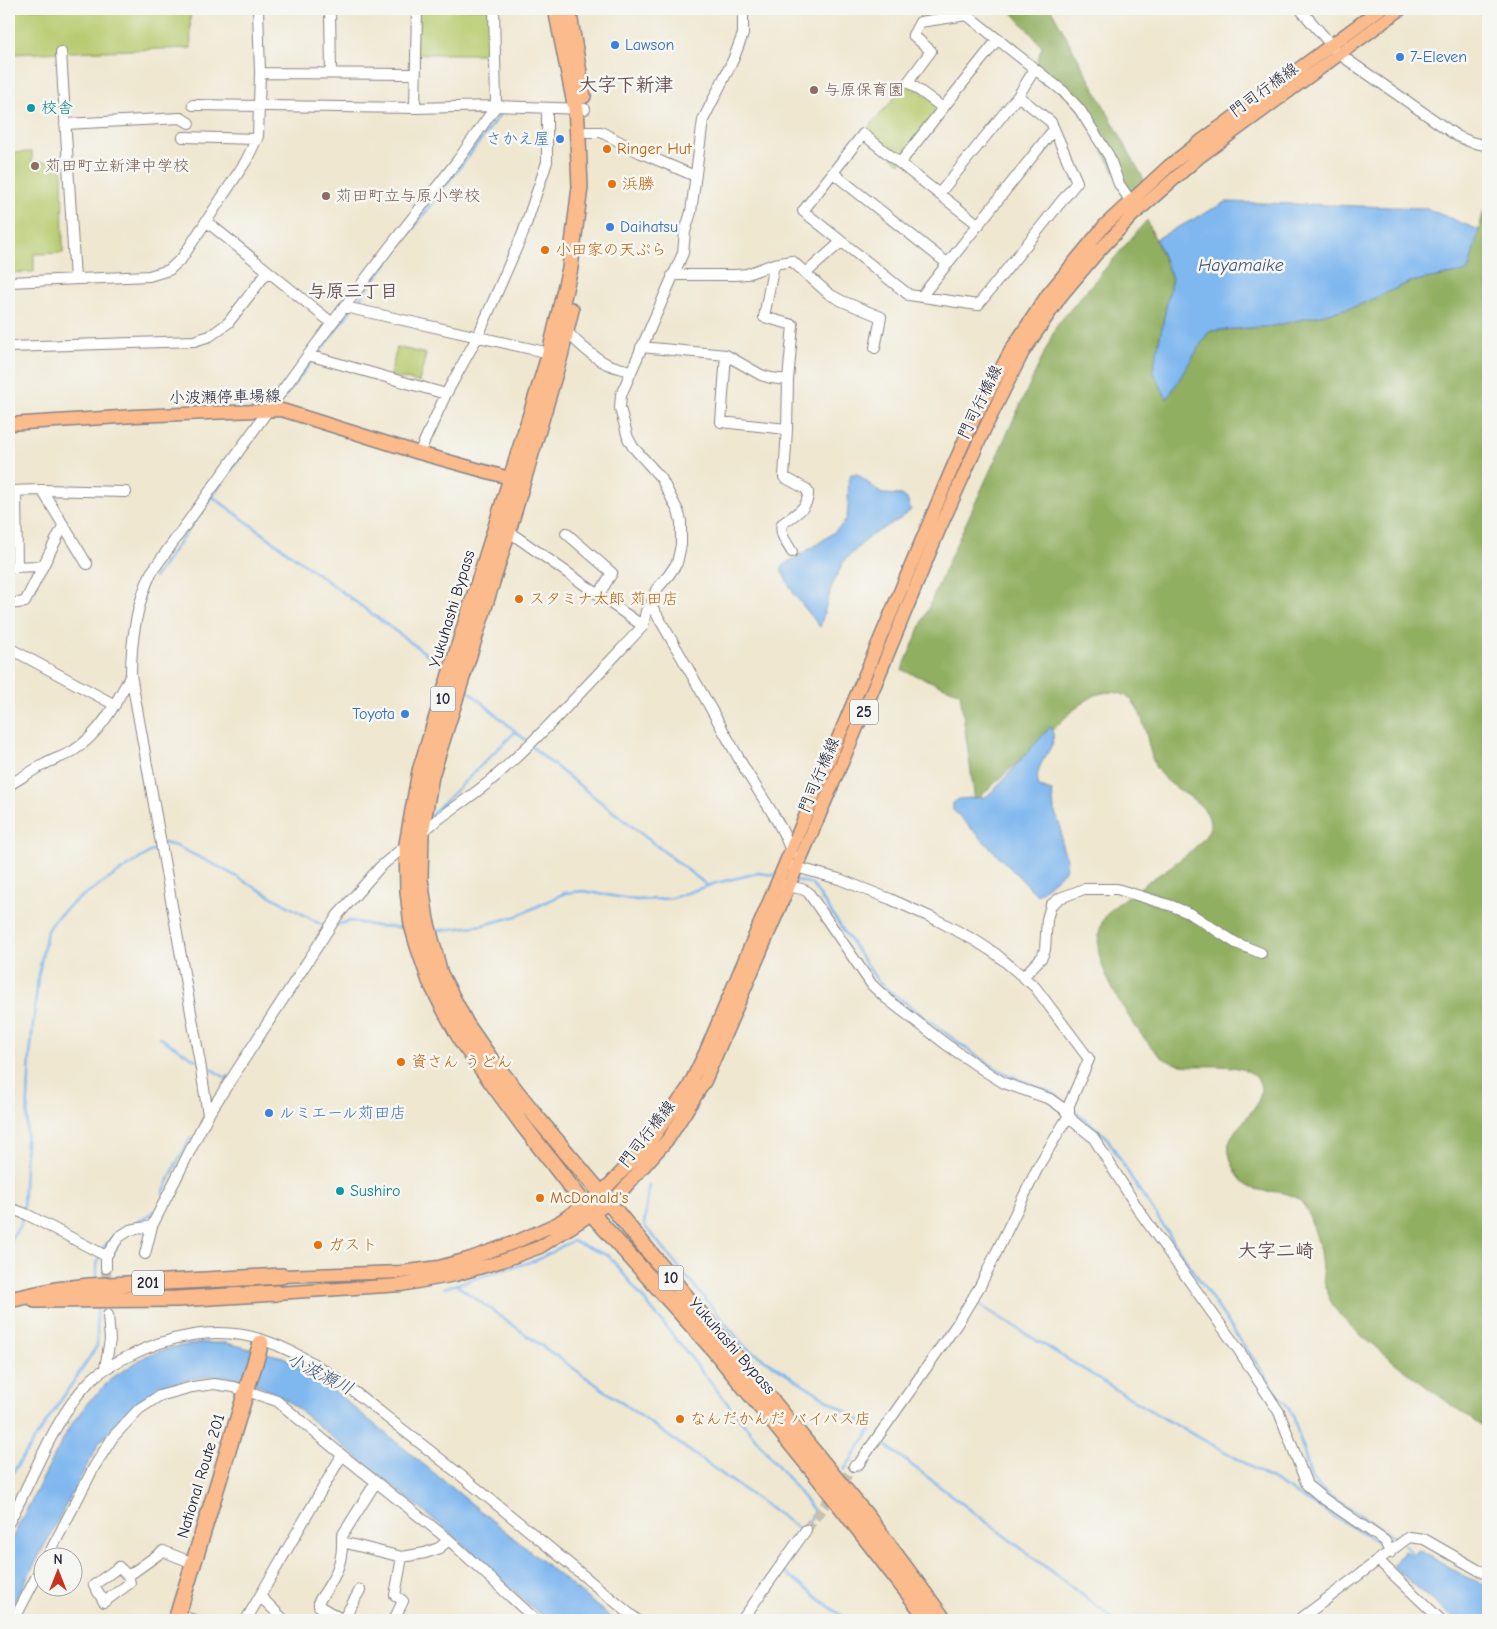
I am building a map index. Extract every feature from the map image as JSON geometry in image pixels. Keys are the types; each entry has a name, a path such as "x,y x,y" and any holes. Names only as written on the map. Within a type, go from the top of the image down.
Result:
{"highway":[{"name":"10","path":"516,480 555,354 583,250 588,158 587,132 556,9"},
{"name":"10","path":"563,326 580,187 581,76 568,9"},
{"name":"Yukuhashi Bypass","path":"516,480 508,531 431,776 421,833 420,879 426,920 440,974 466,1024 489,1056 539,1120 868,1519 944,1620"},
{"name":"Yukuhashi Bypass","path":"516,480 420,772 408,844 408,892 412,925 430,981 463,1043 588,1209 715,1351 819,1478 929,1620"},
{"name":"201","path":"12,1300 56,1290 89,1286 282,1276"},
{"name":"201","path":"12,1300 177,1299 277,1293"},
{"name":"National Route 201","path":"176,1618 261,1343"}],"main road":[{"name":"門司行橋線","path":"1335,50 1380,9"},
{"name":"門司行橋線","path":"277,1293 400,1285 455,1275 540,1247 605,1198 647,1146 688,1088 792,866 939,530 1023,352 1061,296 1148,187 1169,166 1197,144 1335,50 1401,9"},
{"name":"門司行橋線","path":"792,866 791,850 926,529 974,421 1011,350 1048,294 1105,225 1134,206"},
{"name":"小波瀬停車場線","path":"9,424 135,416 282,410 516,480"},
{"name":"門司行橋線","path":"282,1276 401,1272 439,1267 518,1241 588,1209"}],"street":[{"path":"9,282 149,276 169,270 182,258 246,161 258,136 260,73 258,9"},
{"path":"330,9 331,72"},
{"path":"415,108 417,9 425,9"},
{"path":"208,1115 131,675 131,656 143,592 151,574 268,410 388,249 458,160 496,106 494,9"},
{"path":"145,1254 152,1226 208,1115 337,916 380,867 436,820 480,790 525,749 643,626 646,611 651,605 656,590 677,562 681,521 678,511 661,478 633,447 628,438 620,408 621,395 683,253 685,232 691,212 703,120 744,34 743,9"},
{"path":"1300,9 1335,50 1457,136 1470,142 1488,146"},
{"path":"943,108 908,82 931,51 913,35 920,22 967,15 1064,92 1080,110 1109,156 1119,184 1134,206"},
{"path":"900,163 998,40"},
{"path":"61,52 75,279"},
{"path":"939,194 1018,96 1035,69"},
{"path":"260,73 415,74"},
{"path":"979,225 863,134 803,211 908,295 978,305 1076,182 1051,122 1018,96"},
{"path":"193,105 415,108 496,106 580,109"},
{"path":"418,452 446,394 478,336 523,233 547,162 547,108"},
{"path":"65,124 181,118 189,123"},
{"path":"922,297 1054,130"},
{"path":"587,132 601,132 641,153 695,176"},
{"path":"184,138 256,139"},
{"path":"833,173 948,264"},
{"path":"206,222 332,323"},
{"path":"806,274 841,242"},
{"path":"672,276 735,276 792,260 829,294 880,317 875,348"},
{"path":"774,264 764,317 793,325 788,380 784,477 806,489 808,497 805,505 798,513 782,524 781,527 781,531 792,552"},
{"path":"9,348 194,341 210,336 228,323 268,271"},
{"path":"346,307 555,354"},
{"path":"563,326 585,348 606,363 630,371"},
{"path":"641,347 726,354 761,375 788,380"},
{"path":"726,354 721,422 787,429"},
{"path":"308,355 446,394"},
{"path":"42,490 87,564"},
{"path":"42,566 13,567 12,491 126,492"},
{"path":"9,604 25,602 63,526"},
{"path":"508,531 643,626"},
{"path":"566,533 612,573 599,594"},
{"path":"651,605 754,784 786,834 791,850"},
{"path":"9,648 115,705"},
{"path":"9,785 44,764 73,751 88,739 115,705 131,675"},
{"path":"792,866 838,879 890,899 937,920 976,941 996,954 1035,987 1089,1058 1069,1104 1069,1116 1039,1165 980,1286 957,1324 858,1465 854,1466"},
{"path":"782,885 808,892 872,985 888,999 947,1045 1004,1083 1050,1099 1064,1109 1074,1122 1093,1137 1140,1212 1238,1349 1279,1412 1307,1485 1385,1541 1390,1553"},
{"path":"1023,977 1042,957 1051,905 1060,898 1084,889 1117,889 1172,906 1191,914 1236,943 1261,953"},
{"path":"9,1208 26,1214 106,1256"},
{"path":"106,1268 106,1256 118,1237 130,1230 152,1226"},
{"path":"105,1368 110,1340 108,1315"},
{"path":"9,1522 67,1410 87,1383 105,1368 140,1350 170,1339 196,1334 221,1333 245,1336 262,1340 311,1361 334,1377 442,1459 637,1620"},
{"path":"53,1546 94,1468 113,1437 139,1410 159,1396 192,1387 214,1384 234,1387 246,1389 277,1401 449,1540 536,1620"},
{"path":"246,1620 342,1455"},
{"path":"360,1590 343,1620 319,1606 319,1601 338,1569 342,1554 342,1536 376,1482"},
{"path":"742,1620 806,1530"},
{"path":"1300,1620 1409,1537 1424,1539 1488,1574"},
{"path":"342,1542 402,1557 440,1548 449,1540"},
{"path":"128,1576 163,1551 193,1564"},
{"path":"396,1619 403,1601 395,1595 402,1557"},
{"path":"1378,1561 1441,1620"},
{"path":"14,1620 32,1585"},
{"path":"261,1597 284,1620"},
{"path":"176,1618 195,1620"}],"green space":[{"path":"9,9 190,9 191,48 9,54"},
{"path":"417,9 494,9 494,54 416,54"},
{"path":"1009,9 1051,9 1148,187 1131,201 1080,110 1035,69 1042,46"},
{"path":"908,82 943,108 900,163 863,134"},
{"path":"32,152 32,162 62,162 63,253 34,254 34,272 9,273 9,153"},
{"path":"1488,207 1488,1431 1387,1356 1355,1330 1338,1313 1328,1294 1317,1240 1309,1214 1303,1204 1295,1197 1286,1193 1258,1190 1249,1187 1242,1181 1231,1159 1229,1144 1258,1101 1261,1093 1260,1084 1255,1076 1240,1068 1181,1065 1161,1057 1141,1035 1115,993 1102,965 1098,949 1100,929 1105,917 1114,907 1197,846 1207,834 1210,823 1208,815 1202,807 1168,782 1155,766 1141,715 1136,706 1122,694 1110,692 1095,695 1069,714 975,801 960,693 902,670 949,560 1057,325 1147,220 1172,278 1153,371 1167,398 1209,331 1274,326 1357,306 1410,282 1468,271 1484,210"},
{"path":"397,347 426,354 419,382 390,376"}],"water":[{"name":"Hayamaike","path":"1226,202 1425,208 1479,230 1468,271 1410,282 1357,306 1274,326 1209,331 1167,399 1153,371 1172,278 1156,239"},
{"path":"851,474 857,474 882,494 902,495 907,499 911,510 900,519 870,536 844,561 832,585 820,627 794,594 781,570 785,564 820,542 838,529 844,522 848,511"},
{"path":"1050,727 1053,741 1042,762 1037,778 1039,787 1052,791 1054,810 1061,828 1062,846 1067,859 1065,871 1037,895 953,810 953,803 959,799 986,797"},
{"path":"202,1343 226,1343 283,1357 308,1370 614,1620 546,1620 449,1532 288,1401 253,1383 223,1376 193,1379 163,1387 125,1414 112,1428 99,1443 44,1546 32,1546 32,1569 9,1612 9,1544 70,1426 90,1400 112,1378 146,1356 173,1347"},
{"path":"1419,1550 1466,1577 1488,1586 1488,1620 1456,1620 1392,1566 1404,1551 1411,1555"}],"waterway":[{"path":"354,306 502,112"},
{"path":"318,354 351,310"},
{"path":"278,405 313,360"},
{"path":"154,578 241,456"},
{"path":"213,497 447,669"},
{"path":"465,688 529,743"},
{"path":"430,816 516,731"},
{"path":"532,747 708,886"},
{"path":"164,843 176,846 221,868 327,928"},
{"path":"23,1209 30,1055 38,977 47,931 53,921 75,901 159,846"},
{"path":"433,930 483,925 517,916 565,893 583,891 636,900 661,899 672,898 716,883 758,873 776,875"},
{"path":"796,880 812,884 879,983 971,1052 1000,1071 1054,1094 1066,1104"},
{"path":"335,925 350,921 376,926 408,928"},
{"path":"159,1037 196,1060"},
{"path":"203,1064 226,1078 228,1076"},
{"path":"1072,1109 1106,1136 1132,1179 1233,1330 1293,1415 1312,1480 1327,1494 1400,1541"},
{"path":"163,1193 176,1164 191,1138"},
{"path":"649,1185 644,1225 745,1347 872,1428 844,1470"},
{"path":"119,1232 146,1218 154,1211"},
{"path":"9,1242 21,1224 22,1217"},
{"path":"102,1249 113,1237"},
{"path":"444,1288 537,1260 572,1241 609,1256 815,1512 805,1527"},
{"path":"97,1281 99,1257"},
{"path":"455,1284 802,1531"},
{"path":"976,1303 1161,1417 1224,1451 1384,1546"},
{"path":"9,1478 97,1346 97,1304"},
{"path":"9,1330 12,1348 9,1348"},
{"path":"880,1441 1115,1620"},
{"path":"1404,1545 1414,1555"},
{"path":"780,1569 847,1620"}],"tunnel":[{"path":"106,1268 108,1315"},
{"path":"806,1530 854,1466"}],"place":[{"name":"Lawson","path":"615,45"},
{"name":"7-Eleven","path":"1400,57"},
{"name":"与原保育園","path":"814,90"},
{"name":"校舎","path":"31,108"},
{"name":"さかえ屋","path":"560,139"},
{"name":"Ringer Hut","path":"607,149"},
{"name":"苅田町立新津中学校","path":"35,166"},
{"name":"浜勝","path":"612,184"},
{"name":"苅田町立与原小学校","path":"326,196"},
{"name":"Daihatsu","path":"610,227"},
{"name":"小田家の天ぷら","path":"545,250"},
{"name":"スタミナ太郎 苅田店","path":"519,599"},
{"name":"Toyota","path":"405,714"},
{"name":"資さん うどん","path":"401,1062"},
{"name":"ルミエール苅田店","path":"269,1113"},
{"name":"Sushiro","path":"340,1191"},
{"name":"McDonald's","path":"540,1198"},
{"name":"ガスト","path":"318,1245"},
{"name":"なんだかんだ バイパス店","path":"680,1419"}],"district":[{"name":"大字下新津","path":"626,85"},
{"name":"与原三丁目","path":"353,291"},
{"name":"大字二崎","path":"1276,1251"}],"water label":[{"name":"小波瀬川","path":"320,1374"}]}
